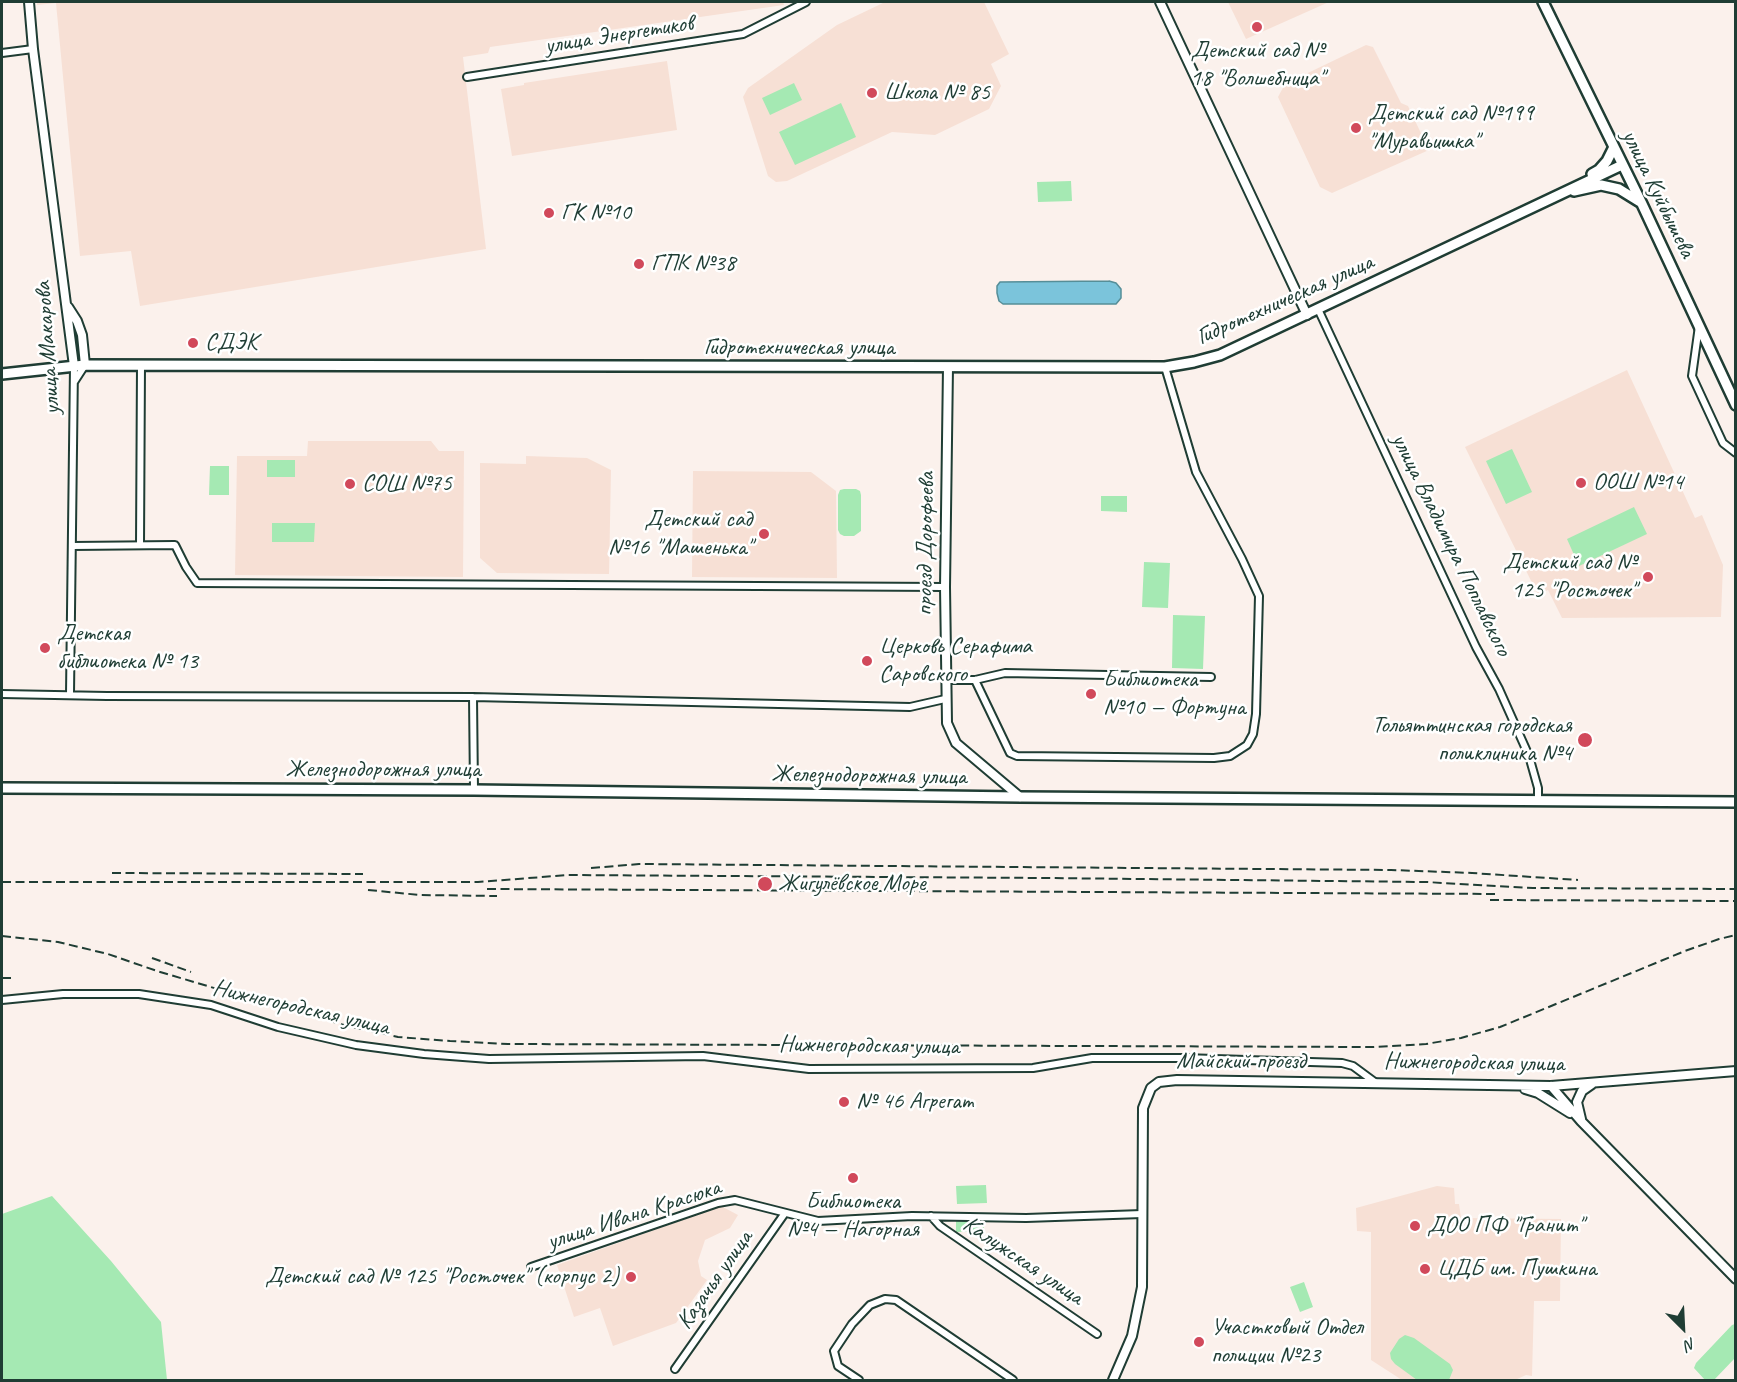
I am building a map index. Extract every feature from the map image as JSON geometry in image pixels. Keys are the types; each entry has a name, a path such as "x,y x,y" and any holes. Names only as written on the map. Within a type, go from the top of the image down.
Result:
{"main road":[{"name":"улица Куйбышева","path":"1543,2 1642,204 1736,405"},
{"path":"1559,195 1599,170 1614,147"},
{"path":"1559,195 1623,167"},
{"path":"1559,195 1601,185 1619,189 1642,204"},
{"name":"Гидротехническая улица","path":"2,374 85,365 1165,367 1220,355 1559,195"},
{"name":"Железнодорожная улица","path":"2,788 474,790 1020,797 1736,802"}],"street":[{"name":"улица Макарова","path":"29,2 74,366 70,694"},
{"name":"улица Энергетиков","path":"467,77 743,34 806,2"},
{"path":"1160,2 1306,315"},
{"path":"2,53 33,49"},
{"path":"67,306 77,321 82,335 85,365 74,382"},
{"name":"улица Владимира Поплавского","path":"1318,309 1529,756 1538,788 1538,801"},
{"path":"1699,325 1692,376 1723,443 1736,453"},
{"path":"140,545 141,365"},
{"name":"проезд Дорофеева","path":"948,367 946,723 956,742 1020,797"},
{"path":"975,680 1008,748 1017,756 1214,758 1230,756 1247,745 1253,734 1256,714 1259,596 1196,472 1165,367"},
{"path":"72,546 175,545 197,583 945,587"},
{"path":"945,680 975,680 1005,674 1211,677"},
{"path":"2,694 473,697 910,707 945,699"},
{"path":"473,697 474,790"},
{"name":"Нижнегородская улица","path":"2,1000 63,994 139,994 211,1005 278,1028 356,1045 424,1054 489,1059 702,1056 809,1069 1033,1068 1092,1058 1205,1059 1342,1063 1353,1066 1376,1084 1516,1087 1592,1084 1736,1071"},
{"name":"Майский проезд","path":"1113,1380 1132,1336 1142,1287 1143,1108 1151,1088 1159,1082 1177,1080 1376,1084"},
{"path":"1581,1121 1577,1102 1582,1091 1592,1084"},
{"path":"1551,1086 1581,1121 1736,1279"},
{"path":"1516,1087 1538,1094 1559,1105 1581,1121"},
{"name":"улица Ивана Красюка","path":"531,1267 718,1203 735,1200 818,1221 931,1216 1026,1218 1142,1214"},
{"name":"Казачья улица","path":"675,1369 785,1213"},
{"name":"Калужская улица","path":"931,1216 940,1226 1097,1334"},
{"path":"859,1380 838,1366 834,1350 852,1324 870,1305 885,1299 896,1300 1013,1380"}],"shaded area":[{"path":"37,2 783,2 784,5 490,47 488,53 463,57 486,249 140,306 131,251 80,256 56,3 37,5"},
{"name":"Школа № 85","path":"885,2 984,2 1009,54 991,64 1001,86 989,109 935,135 892,132 787,181 776,182 768,176 743,97 748,88 837,25"},
{"name":"Детский сад № 18 \"Волшебница\"","path":"1228,2 1329,2 1246,39"},
{"name":"Детский сад №199 \"Муравьишка\"","path":"1366,45 1373,47 1401,103 1408,106 1429,150 1332,193 1320,187 1278,97 1285,84"},
{"path":"667,61 677,130 512,156 501,89 524,85 524,83"},
{"name":"ООШ №14","path":"1627,370 1695,518 1702,515 1723,565 1721,617 1562,618 1548,590 1538,595 1465,447"},
{"name":"СОШ №75","path":"308,441 431,441 439,451 464,451 463,577 235,575 237,456 307,456"},
{"path":"526,456 587,458 611,470 609,574 497,573 480,558 480,463 526,464"},
{"name":"Детский сад №16 \"Машенька\"","path":"693,471 811,472 836,491 837,578 692,577"},
{"path":"1437,1186 1454,1188 1455,1204 1459,1204 1461,1218 1561,1219 1560,1301 1534,1301 1532,1376 1526,1375 1515,1380 1402,1380 1371,1360 1371,1232 1357,1231 1356,1208"},
{"name":"Детский сад № 125 \"Росточек\" (корпус 2)","path":"721,1206 738,1215 730,1228 705,1240 698,1261 701,1276 707,1280 676,1323 613,1346 600,1308 574,1317 557,1265"}],"green space":[{"path":"794,83 802,100 770,115 762,98"},
{"path":"841,103 856,137 795,165 779,132"},
{"path":"1071,181 1072,201 1038,202 1037,182"},
{"path":"1512,449 1532,492 1506,504 1486,461"},
{"path":"267,460 295,460 295,477 267,477"},
{"path":"210,466 229,466 229,495 209,495"},
{"path":"856,489 861,495 861,531 854,536 844,536 838,530 838,495 840,490"},
{"path":"1101,496 1127,496 1127,512 1101,511"},
{"path":"1634,507 1647,534 1579,566 1567,539"},
{"path":"272,523 315,523 314,542 272,542"},
{"path":"1144,562 1170,563 1168,608 1142,607"},
{"path":"1173,615 1205,616 1203,669 1172,668"},
{"path":"986,1185 987,1203 957,1204 956,1186"},
{"path":"52,1196 111,1261 161,1322 167,1380 2,1380 2,1214"},
{"path":"984,1219 984,1231 956,1232 956,1220"},
{"path":"1304,1282 1313,1307 1300,1312 1290,1287"},
{"path":"1735,1324 1735,1358 1714,1380 1705,1380 1694,1368 1696,1363"},
{"path":"1405,1335 1414,1338 1450,1364 1453,1370 1449,1380 1417,1380 1395,1364 1390,1353 1399,1339"}],"water":[{"path":"1109,281 1116,283 1121,289 1121,298 1116,304 1003,304 999,301 997,293 997,286 1000,282"}],"railway":[{"path":"591,868 639,864 1391,870 1578,880"},
{"path":"112,873 363,874"},
{"path":"2,882 478,882 568,875 1426,882 1533,888 1736,889"},
{"path":"487,889 1498,894"},
{"path":"368,890 420,895 497,896"},
{"path":"1490,900 1736,901"},
{"path":"2,936 58,942 108,954 241,996 344,1025 398,1037 508,1044 1373,1047 1426,1044 1461,1038 1500,1027 1685,951 1736,935"},
{"path":"152,958 191,972"},
{"path":"2,978 14,978"}],"place":[{"name":"Детский сад № 18 \"Волшебница\"","path":"1257,27"},
{"name":"Школа № 85","path":"872,93"},
{"name":"Детский сад №199 \"Муравьишка\"","path":"1356,128"},
{"name":"ГК №10","path":"549,213"},
{"name":"ГПК №38","path":"639,264"},
{"name":"СДЭК","path":"193,343"},
{"name":"ООШ №14","path":"1581,483"},
{"name":"СОШ №75","path":"350,484"},
{"name":"Детский сад №16 \"Машенька\"","path":"764,534"},
{"name":"Детский сад № 125 \"Росточек\"","path":"1648,577"},
{"name":"Детская библиотека № 13","path":"45,648"},
{"name":"Церковь Серафима Саровского","path":"867,661"},
{"name":"Библиотека №10 — Фортуна","path":"1091,694"},
{"name":"Тольяттинская городская поликлиника №4","path":"1585,740"},
{"name":"Жигулёвское Море","path":"765,884"},
{"name":"№ 46 Агрегат","path":"844,1102"},
{"name":"Библиотека №4 — Нагорная","path":"853,1178"},
{"name":"ДОО ПФ \"Гранит\"","path":"1415,1226"},
{"name":"ЦДБ им. Пушкина","path":"1425,1269"},
{"name":"Детский сад № 125 \"Росточек\" (корпус 2)","path":"631,1277"},
{"name":"Участковый Отдел полиции №23","path":"1199,1342"}]}
